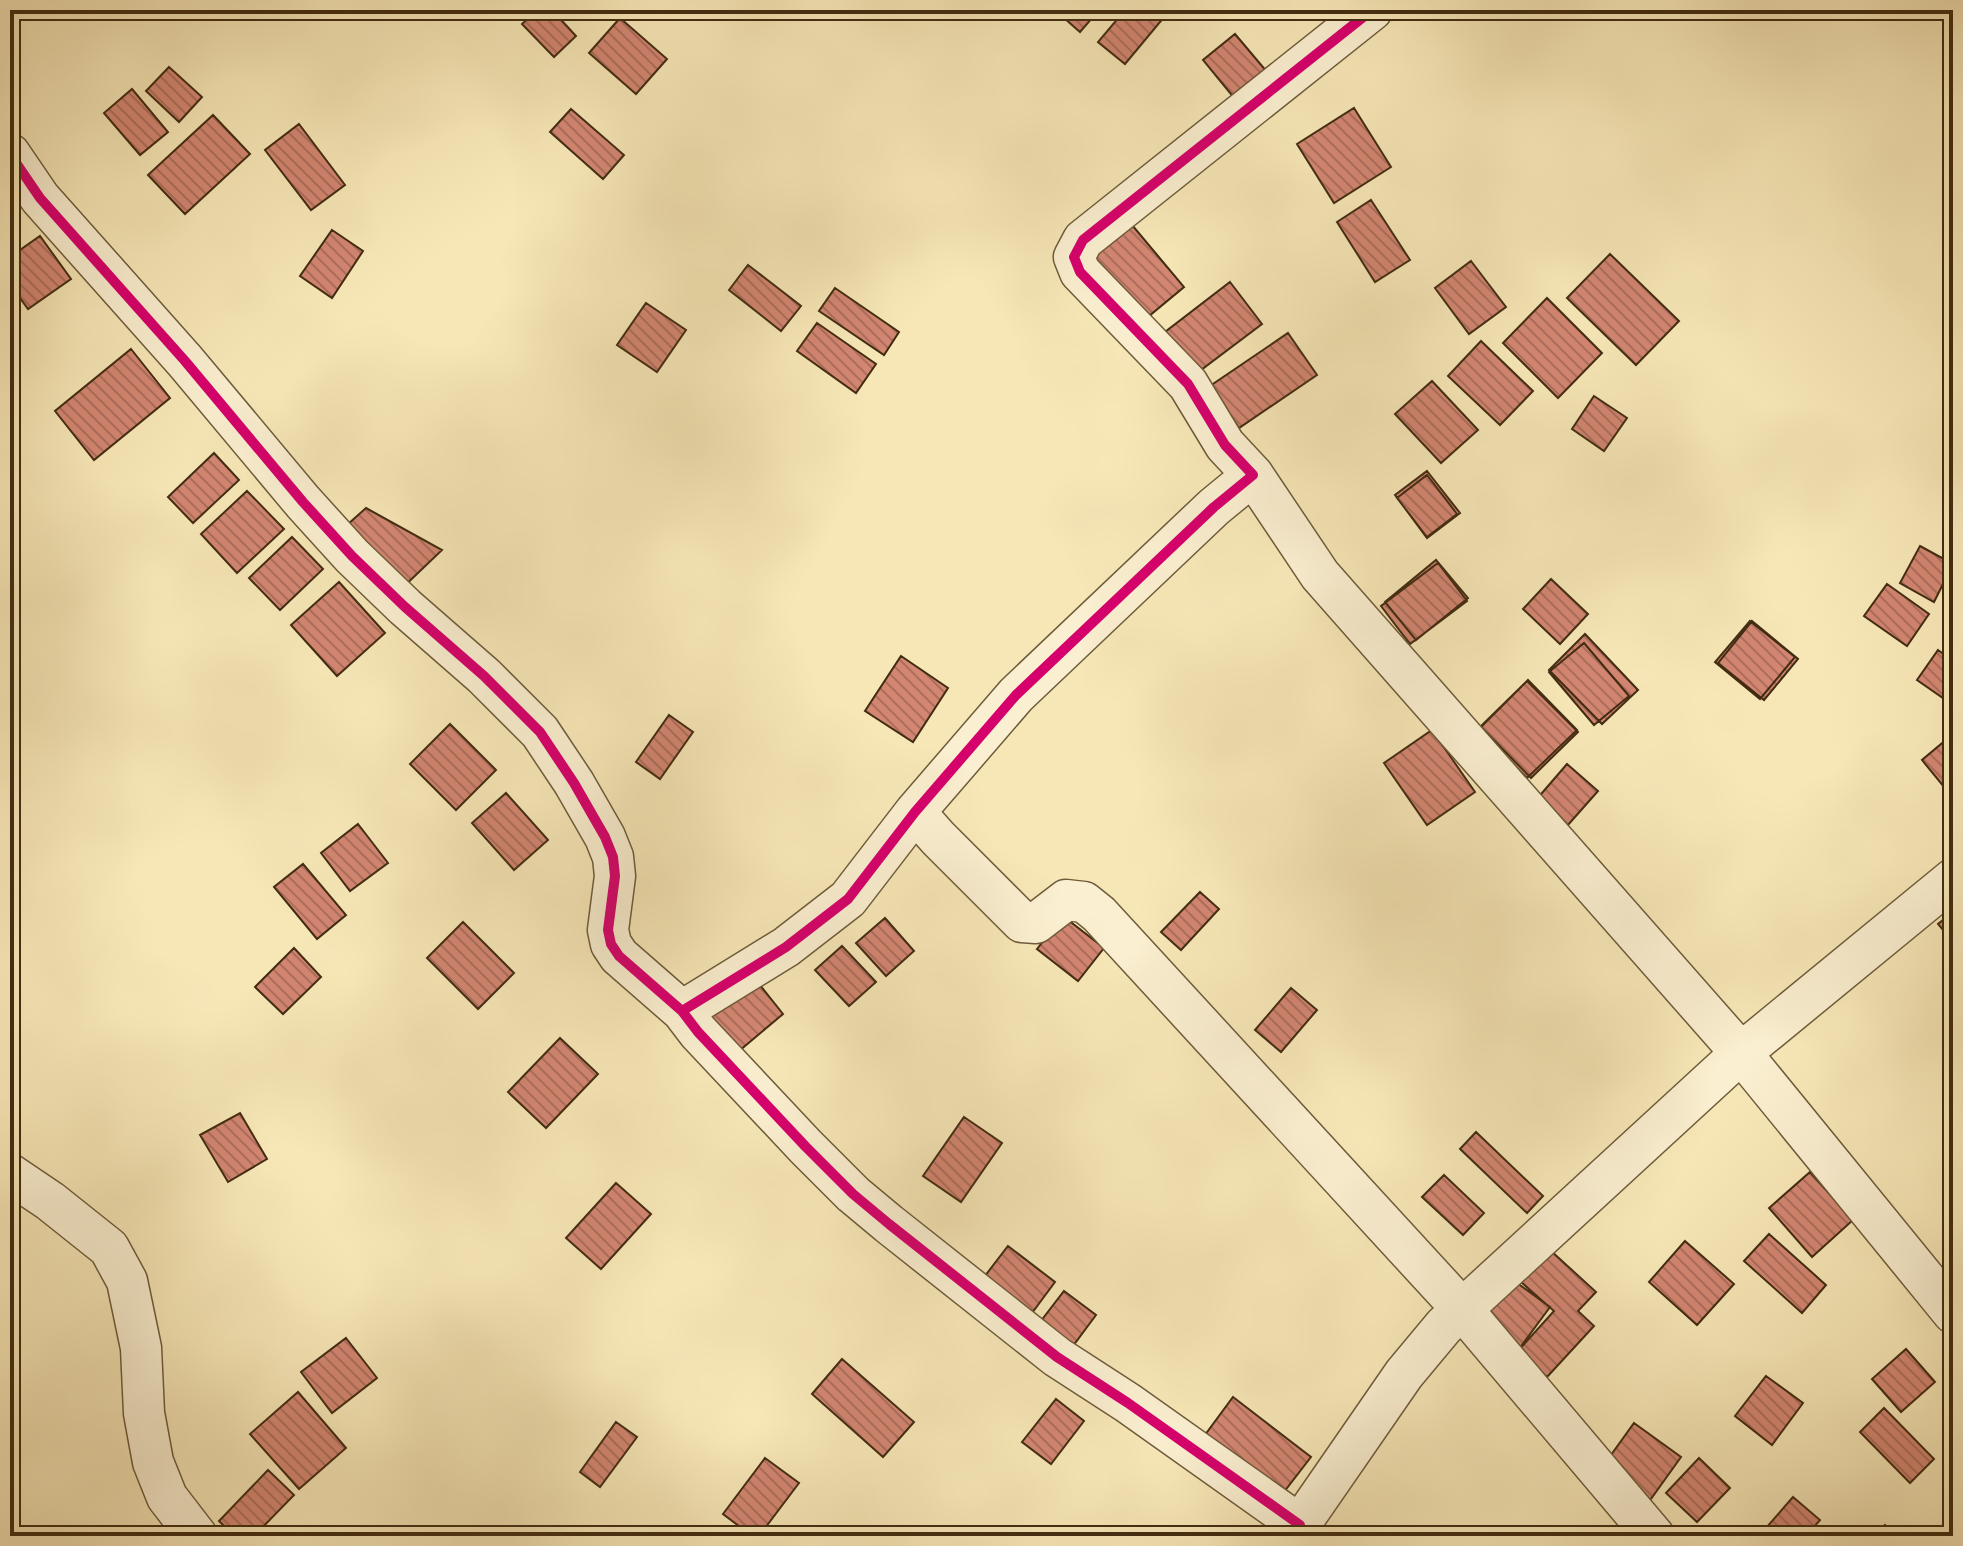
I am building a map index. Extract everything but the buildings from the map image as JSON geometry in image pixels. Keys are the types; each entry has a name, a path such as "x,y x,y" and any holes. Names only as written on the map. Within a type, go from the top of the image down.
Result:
{"street":[{"path":"1372,10 1083,240 1074,257 1080,272 1188,384 1225,445 1253,475 1320,575 1741,1053 1953,1313"},
{"path":"10,154 40,198 352,556 484,676 540,732 574,783 613,857 615,876 608,930 611,944 619,956 682,1011 698,1032 853,1194 1057,1357 1128,1403 1296,1530 1404,1374 1444,1326 1741,1053 1953,879"},
{"path":"682,1011 786,947 848,899 915,812 1016,695 1214,507 1253,475"},
{"path":"915,812 1022,922 1036,923 1066,900 1084,902 1099,914 1462,1309 1654,1536"},
{"path":"10,1174 109,1248 127,1281 141,1348 144,1413 153,1462 167,1497 197,1536"}],"cycle path":[{"path":"682,1011 786,947 848,899 915,812 1016,695 1214,507 1253,475 1225,445 1188,384 1080,272 1074,257 1083,240 1372,10"},
{"path":"10,154 40,198 352,556 484,676 540,732 574,783 613,857 615,876 608,930 611,944 619,956 682,1011 698,1032 853,1194 1057,1357 1128,1403 1300,1525"}]}
